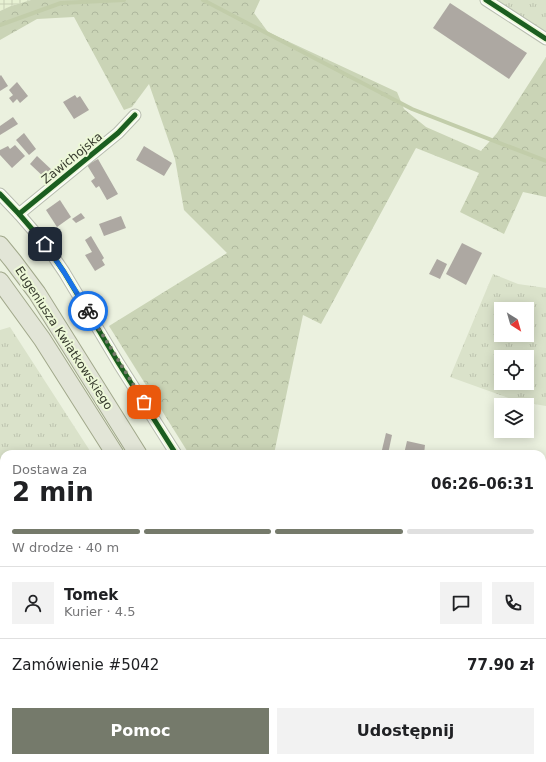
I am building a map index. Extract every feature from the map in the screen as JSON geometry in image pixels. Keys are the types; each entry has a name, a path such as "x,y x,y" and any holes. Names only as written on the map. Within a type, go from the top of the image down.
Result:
{"main road":[{"name":"Eugeniusza Kwiatkowskiego","path":"0,245 41,299 135,450"},
{"name":"Eugeniusza Kwiatkowskiego","path":"0,281 42,339 112,450"}],"street":[{"path":"486,0 546,39"},
{"name":"Zawichojska","path":"19,214 118,133 135,115"},
{"path":"0,194 45,244 64,272 119,364 173,450"}],"shaded area":[{"path":"0,0 31,0 0,11"}],"green space":[{"path":"31,0 260,0 254,13 268,32 397,92 404,109 426,127 481,151 497,133 546,57 546,197 523,192 504,234 460,212 479,173 416,148 321,324 303,315 275,450 186,450 109,326 227,253 184,210 175,159 149,84 132,107 124,110 74,17 37,19 0,40 0,11"},
{"path":"499,0 546,0 546,34 496,4"},
{"path":"493,274 518,284 546,288 546,406 534,404 534,398 509,398 450,377"},
{"path":"10,327 89,450 0,450 0,330"}],"building":[{"path":"450,3 527,53 509,79 433,28"},
{"path":"1,75 8,86 0,91 0,76"},
{"path":"17,82 28,96 20,103 17,99 13,103 9,98 13,95 9,90"},
{"path":"75,95 77,98 80,96 89,110 74,119 63,102"},
{"path":"13,117 18,124 0,135 0,126"},
{"path":"24,133 36,149 29,155 16,140"},
{"path":"15,145 25,156 12,168 0,155 0,150 8,146 10,149"},
{"path":"144,146 172,163 164,176 136,160"},
{"path":"37,156 54,172 47,180 30,164"},
{"path":"98,159 118,194 107,200 99,186 96,188 91,181 95,178 87,165"},
{"path":"60,200 71,217 57,227 46,210"},
{"path":"81,213 85,218 76,223 72,219"},
{"path":"121,216 126,228 104,236 99,224"},
{"path":"91,236 104,258 102,260 105,265 95,271 85,255 92,252 85,240"},
{"path":"462,243 482,253 466,285 446,274"},
{"path":"437,259 447,264 440,279 429,274"},
{"path":"386,433 392,435 389,450 382,450"},
{"path":"407,441 425,445 424,450 405,450"}],"waterway":[{"path":"0,25 61,3 124,0"},
{"path":"203,0 412,109 546,161"}],"cycle path":[{"path":"486,0 546,39"},
{"path":"19,214 118,133 135,115"},
{"path":"0,194 45,244 64,272 119,364 173,450"}],"way so far":[{"path":"88,311 119,364 144,402"}],"route":[{"path":"45,244 88,311"}]}
